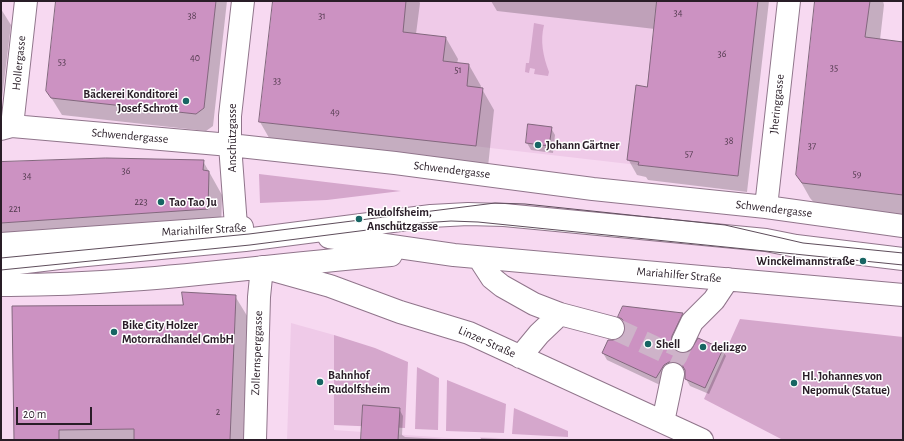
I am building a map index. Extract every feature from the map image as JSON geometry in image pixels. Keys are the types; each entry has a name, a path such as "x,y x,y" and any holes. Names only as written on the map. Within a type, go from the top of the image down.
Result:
{"street":[{"name":"Hollergasse","path":"6,128 26,1"},
{"name":"Anschützgasse","path":"243,1 230,116 230,145 241,233 262,267"},
{"name":"Jheringgasse","path":"766,207 789,1"},
{"name":"Schwendergasse","path":"6,128 230,145 459,171 593,189 766,207 903,226"},
{"path":"302,233 431,216 468,214 504,215 766,240 796,246 903,259"},
{"name":"Mariahilfer Straße","path":"1,244 241,233 302,233 479,258 903,295"},
{"path":"1,265 241,233 454,255"},
{"name":"Mariahilfer Straße","path":"1,285 98,282 213,273 335,259 395,255 454,255"},
{"path":"479,258 492,278 502,286 534,304 560,314 613,328"},
{"name":"Linzer Straße","path":"262,267 330,286 400,312 469,333 702,440"},
{"name":"Zollernsperggasse","path":"255,440 259,297 262,267"},
{"path":"683,341 692,322 714,300 728,279"},
{"path":"520,357 539,334 560,314"},
{"path":"663,422 673,374"}],"shaded area":[{"path":"374,1 656,1 638,165 360,133"},
{"path":"534,23 544,25 542,43 549,72 548,76 534,74 535,69 530,68 529,73 525,72 526,63 529,63"},
{"path":"259,174 401,191 327,200 260,203"},
{"path":"740,319 903,337 903,440 783,440 704,399"},
{"path":"291,323 334,335 334,430 478,440 287,440"},
{"path":"334,335 375,348 408,362 405,428 334,425"},
{"path":"417,367 439,378 438,430 415,429"},
{"path":"447,380 506,404 504,433 446,431"},
{"path":"514,408 568,431 568,437 512,434"},
{"path":"480,437 537,440 480,440"}],"building":[{"path":"56,1 216,1 204,108 196,114 51,98 46,91"},
{"path":"273,1 406,1 403,32 446,37 443,61 469,64 467,86 483,88 476,146 259,122"},
{"path":"657,1 758,1 738,176 638,165 639,162 627,160 636,85 647,87"},
{"path":"815,1 870,1 865,37 903,42 903,195 802,183 796,175"},
{"path":"528,124 552,127 549,146 526,143"},
{"path":"106,158 204,160 203,170 209,171 208,209 1,223 1,162"},
{"path":"182,292 236,295 230,440 134,440 134,429 59,430 59,440 14,440 12,306 183,305"},
{"name":"Shell","path":"623,306 683,313 672,336 671,342 673,348 678,352 684,353 690,351 698,338 723,349 705,388 685,379 685,370 682,365 676,362 669,362 664,365 656,378 602,353 608,340 617,340 625,332 625,324 622,319 618,317"},
{"path":"363,405 400,408 398,440 361,440"}],"tunnel":[{"path":"613,328 676,357 683,341"}],"tram line":[{"path":"1,258 249,234 495,203 525,204 725,225 803,243 903,253"},
{"path":"1,270 250,245 422,223 451,221 478,222 903,265"}],"place":[{"name":"Bäckerei Konditorei Josef Schrott","path":"186,101"},
{"name":"Johann Gärtner","path":"538,145"},
{"name":"Tao Tao Ju","path":"161,202"},
{"name":"Rudolfsheim, Anschützgasse","path":"359,219"},
{"name":"Winckelmannstraße","path":"863,261"},
{"name":"Bike City Holzer Motorradhandel GmbH","path":"114,332"},
{"name":"Shell","path":"648,344"},
{"name":"deli2go","path":"703,347"},
{"name":"Bahnhof Rudolfsheim","path":"320,382"},
{"name":"Hl. Johannes von Nepomuk (Statue)","path":"794,383"}]}
